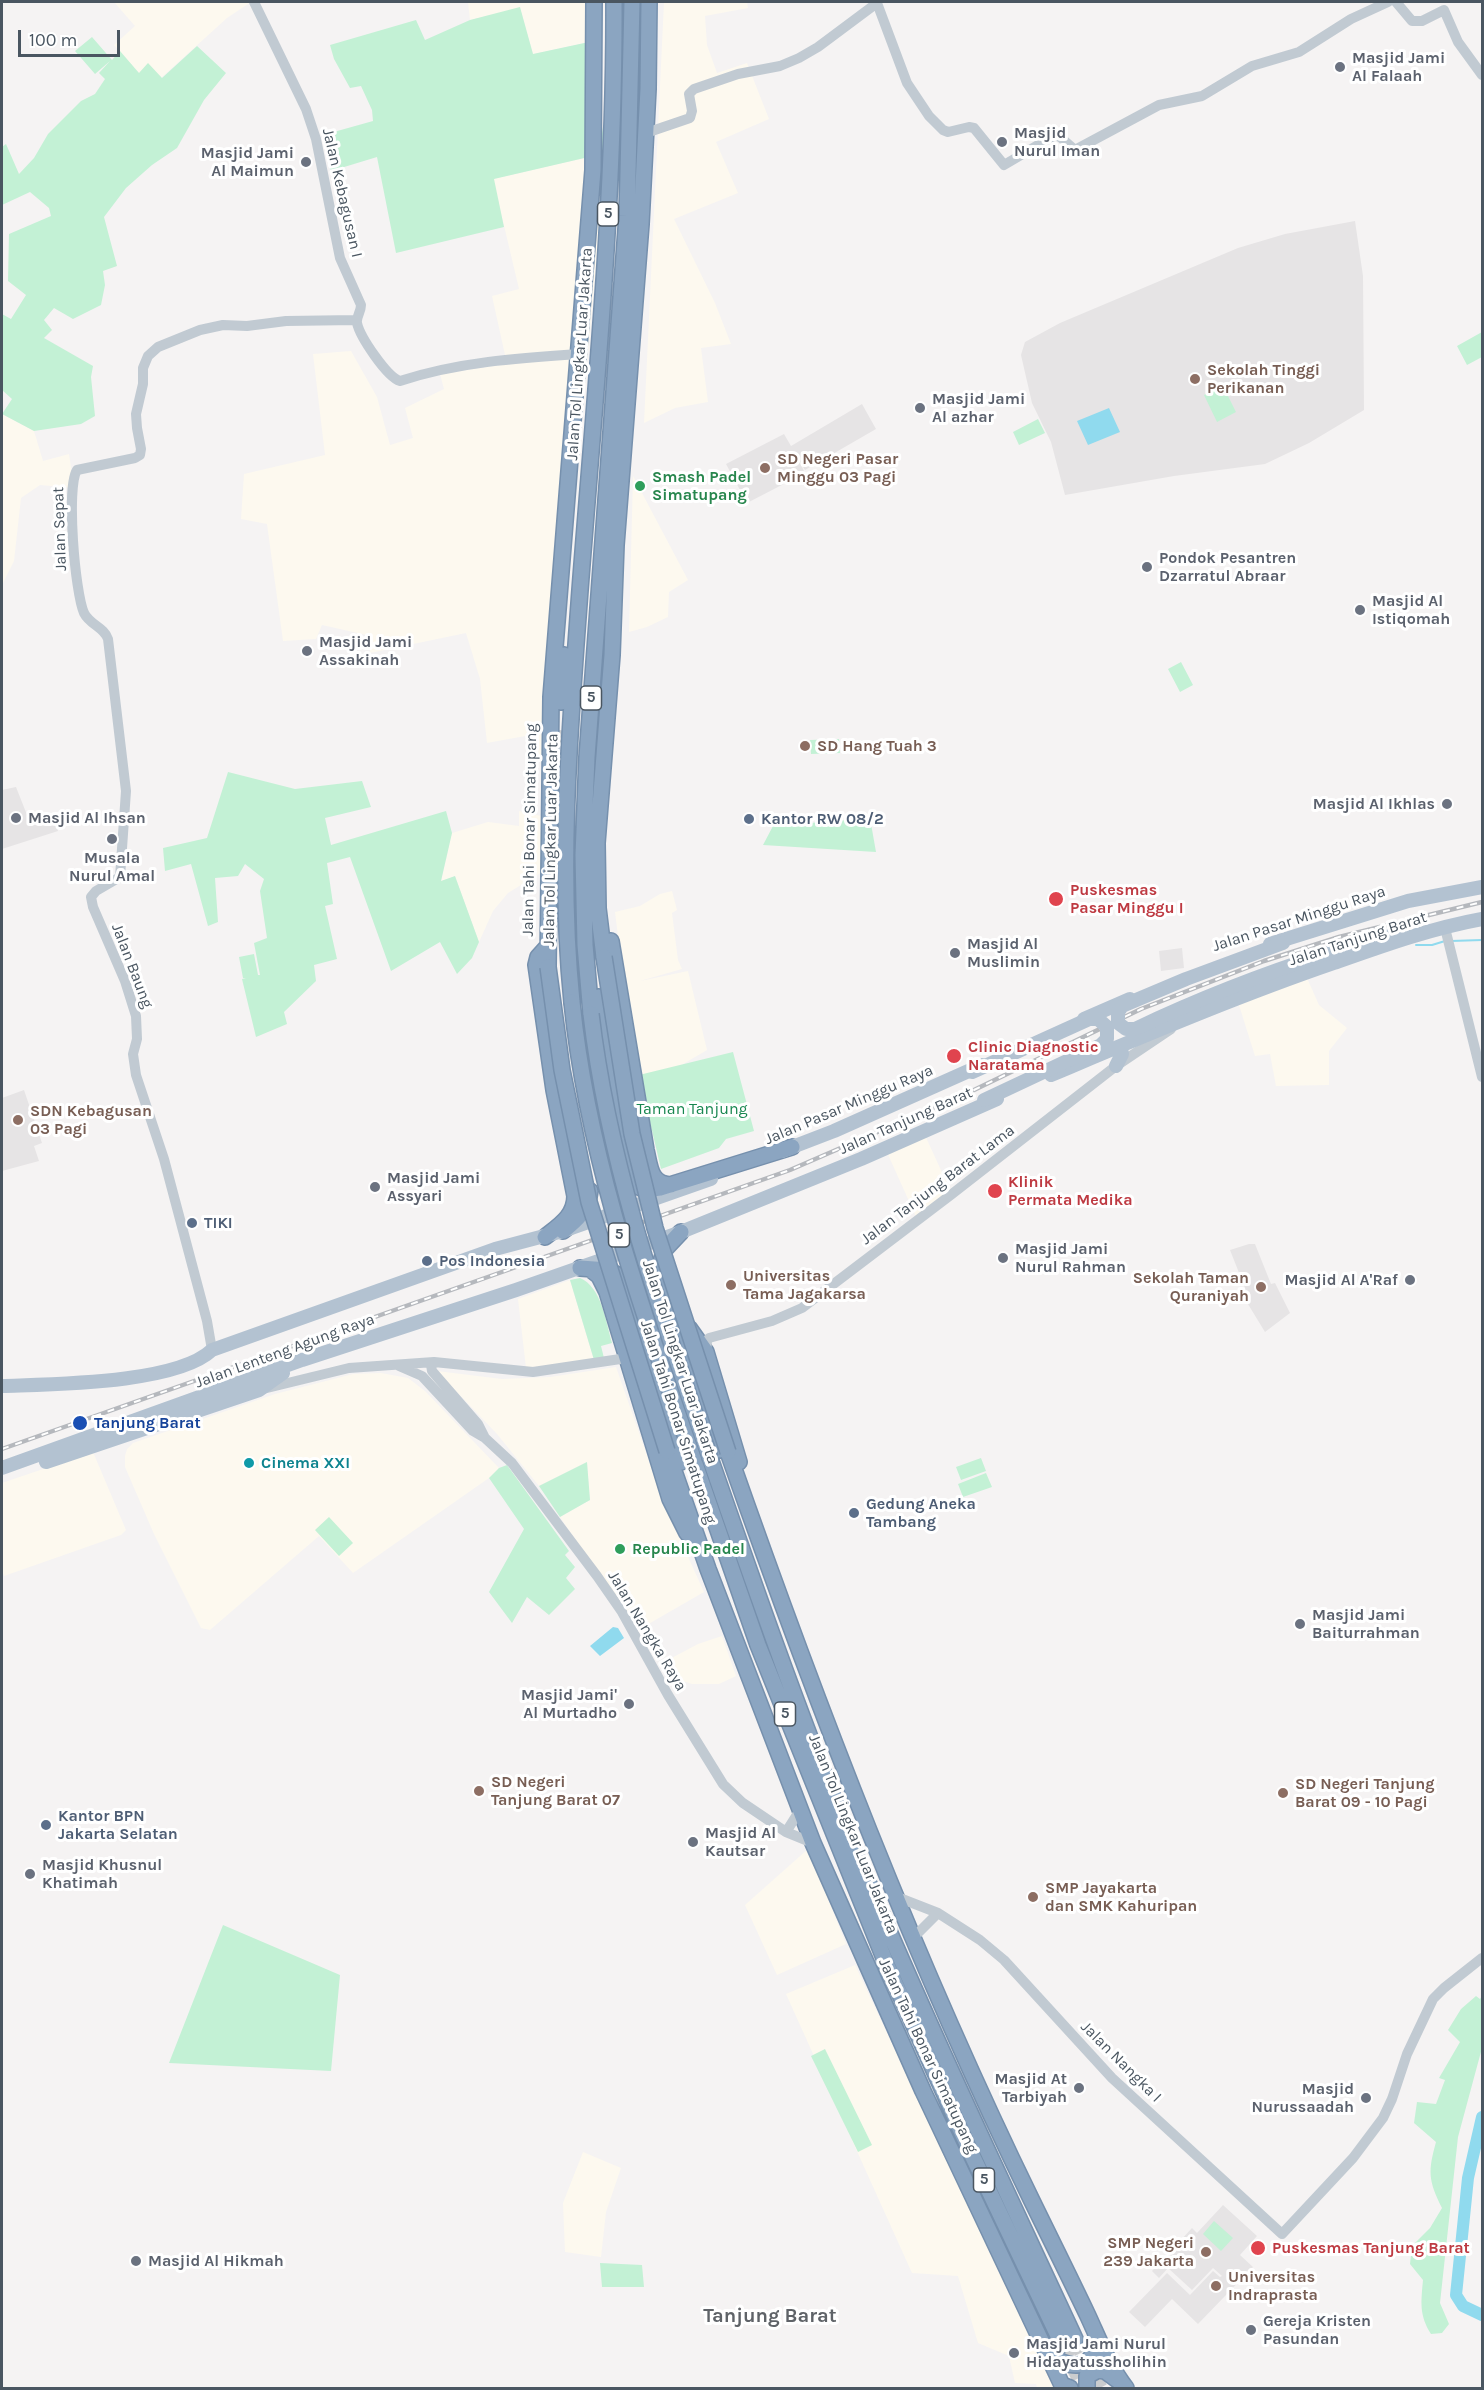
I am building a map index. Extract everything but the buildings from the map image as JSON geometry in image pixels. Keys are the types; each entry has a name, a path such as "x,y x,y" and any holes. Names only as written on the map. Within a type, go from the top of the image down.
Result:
{"highway":[{"name":"Jalan Tahi Bonar Simatupang","path":"594,2 593,170 550,697 547,940 548,967 562,1070 589,1202 667,1451 708,1569 800,1810 923,2091 1062,2385 1070,2388"},
{"name":"Jalan Tol Lingkar Luar Jakarta","path":"614,2 610,183 567,790 565,906 572,1002 582,1079 603,1177 638,1296 758,1645 832,1834 908,2015 1068,2341 1042,2268 979,2135 846,1828 777,1652 658,1304 629,1204 604,1098 591,1014 585,945 583,855 587,757 627,216 632,2"},
{"name":"Jalan Tahi Bonar Simatupang","path":"649,2 646,133 633,341 616,545 612,656 597,843 598,908 604,957 633,1134 655,1228 728,1452 798,1647 897,1897 969,2067 1096,2334 1124,2386"},
{"path":"561,702 584,474 590,462"},
{"path":"597,843 592,819 604,650 609,512 605,497"},
{"path":"548,840 555,820 557,745"},
{"path":"598,908 606,919 611,940 640,1125 653,1177 659,1184 671,1185"},
{"path":"598,908 592,925 593,947 606,1058 635,1185 647,1191 792,1147"},
{"path":"545,1237 564,1222 574,1207 575,1196 554,1090 536,966 547,940 552,936 570,1072 590,1189 589,1200 580,1216 563,1231"},
{"path":"630,1166 640,1125"},
{"path":"569,1162 590,1189 605,1197 615,1198 624,1195 635,1185"},
{"path":"658,1271 666,1250 681,1232"},
{"path":"623,1278 633,1268 641,1265 650,1266 658,1271 726,1466 752,1521"},
{"path":"585,1268 608,1270 623,1278 697,1514 708,1569"},
{"path":"585,1268 599,1276 607,1292 670,1499 708,1569"},
{"path":"664,1288 706,1352 728,1423 752,1521"},
{"path":"639,1333 643,1323 652,1317 663,1317 676,1328"},
{"path":"798,1647 810,1695 904,1947 923,2008"},
{"path":"747,1670 778,1735 869,1945 885,1978 908,2015"},
{"path":"969,2067 968,2084 1023,2206 1042,2268"},
{"path":"1047,2353 1067,2365 1081,2365 1093,2354 1096,2334"},
{"path":"1087,2388 1087,2376 1098,2370 1105,2371 1124,2386"}],"main road":[{"name":"Jalan Pasar Minggu Raya","path":"1432,897 1482,879"},
{"name":"Jalan Pasar Minggu Raya","path":"545,1237 657,1199 835,1131 1192,973 1293,936 1408,901 1482,887"},
{"path":"1432,897 1283,943 1186,979 1126,1005 1118,1012 1118,1023 1126,1029 1135,1029 1236,984 1378,938 1412,931 1444,935"},
{"name":"Jalan Tanjung Barat","path":"585,1268 862,1159 1121,1046 1287,979 1444,935 1482,919"},
{"path":"835,1131 862,1124 1089,1019 1098,1019 1107,1027 1107,1039 1101,1046 883,1146 862,1159"},
{"path":"1116,1066 1122,1054 1121,1046"},
{"name":"Jalan Lenteng Agung Raya","path":"2,1386 131,1379 168,1370 495,1249 545,1237"},
{"name":"Jalan Lenteng Agung Raya","path":"2,1468 113,1434 302,1360 585,1268"},
{"path":"2,1477 113,1434 259,1390 302,1360"}],"street":[{"name":"Jalan Kebagusan I","path":"254,2 304,103 311,123 338,249 344,268 362,305 356,320 364,339 389,374 398,381 455,367 503,360 579,354"},
{"path":"646,133 690,118 692,111 689,94 694,89 738,74 780,66 800,58 877,3 907,83 929,116 948,132 969,127 976,130 1004,165 1055,135 1060,136 1075,150 1159,105 1202,96 1252,66 1303,50 1351,19 1388,2"},
{"path":"1396,2 1412,21 1422,21 1444,10 1458,42 1482,75"},
{"name":"Jalan Sepat","path":"107,634 89,620 82,609 75,566 72,485 77,470 140,455 136,414 143,384 143,368 148,356 158,347 216,326 235,324 248,326 331,319 356,320"},
{"name":"Jalan Baung","path":"107,634 124,770 125,809 120,877 96,891 91,897 93,907 125,981 136,1016 137,1039 133,1054 136,1075 163,1154 207,1321 208,1354"},
{"path":"1444,935 1482,1077"},
{"name":"Jalan Tanjung Barat Lama","path":"706,1352 709,1338 778,1319 802,1308 1116,1066 1183,1021"},
{"path":"259,1390 349,1368 434,1362 533,1372 627,1358"},
{"name":"Jalan Nangka Raya","path":"434,1362 431,1365 432,1371 478,1424 485,1438"},
{"name":"Jalan Nangka Raya","path":"399,1366 422,1376 473,1431 485,1438 512,1463 622,1612 668,1695 723,1784 743,1803 786,1832 813,1843"},
{"path":"786,1832 800,1810"},
{"name":"Jalan Nangka I","path":"897,1897 938,1913 980,1940 1004,1960 1112,2078 1282,2235 1353,2158 1383,2118 1407,2054 1433,1999 1482,1958"},
{"path":"914,1937 938,1913"}],"shaded area":[{"path":"114,2 251,2 227,18 161,78 139,73 114,45 135,26"},
{"path":"468,2 588,2 589,42 533,54 520,8 470,20"},
{"path":"664,2 747,2 748,8 705,16 707,45 717,73 747,63 769,119 716,142 738,193 674,219 715,303 731,344 701,348 708,402 675,408 644,423"},
{"path":"606,153 554,732 557,762 541,763 531,735 487,743 480,679 466,633 370,653 371,636 322,625 316,639 283,641 267,524 241,519 244,474 325,455 313,354 351,351 377,397 390,445 413,438 405,408 444,389 440,374 507,364 492,296 519,289 493,179"},
{"name":"Sekolah Tinggi Perikanan","path":"1355,221 1363,276 1364,410 1309,443 1265,464 1174,476 1065,495 1051,442 1032,403 1021,355 1025,342 1060,323 1238,248 1285,234"},
{"path":"862,404 876,429 805,470 798,459 805,473 747,503 726,464 784,434 791,446"},
{"path":"2,414 34,431 43,461 69,454 74,488 40,485 21,498 14,561 2,585"},
{"path":"633,476 688,580 669,592 668,617 629,632"},
{"path":"16,787 31,825 54,818 58,831 2,849 2,790"},
{"path":"519,811 550,818 547,869 508,893 493,911 479,942 455,876 441,882 452,833 488,822 519,826"},
{"path":"672,891 677,910 672,913 678,960 682,969 640,981 688,971 707,1050 673,1070 643,1078 624,985 615,912 640,906 660,894"},
{"path":"1182,948 1184,968 1161,971 1159,951"},
{"path":"1299,960 1319,1005 1347,1028 1329,1051 1329,1085 1276,1086 1270,1054 1255,1056 1233,986"},
{"name":"SDN Kebagusan 03 Pagi","path":"24,1090 42,1143 34,1146 39,1161 2,1171 2,1098"},
{"path":"923,1131 951,1192 917,1219 886,1150"},
{"name":"Sekolah Taman Quraniyah","path":"1255,1244 1271,1284 1275,1283 1290,1313 1265,1332 1240,1291 1245,1288 1230,1250"},
{"path":"570,1280 594,1360 526,1368 518,1299"},
{"path":"616,1367 664,1504 704,1592 638,1630 560,1517 590,1500 587,1462 539,1486 497,1434 437,1371 502,1379 550,1377"},
{"path":"381,1373 408,1378 425,1391 499,1468 489,1478 353,1573 319,1536 210,1630 201,1628 154,1534 125,1467 127,1449 133,1443 275,1394 353,1374"},
{"path":"93,1452 126,1530 121,1535 4,1576 2,1570 2,1483"},
{"path":"722,1636 736,1676 719,1684 692,1684 674,1678 666,1661 698,1644"},
{"path":"808,1849 846,1944 777,1975 745,1905"},
{"path":"855,1965 1057,2388 1037,2388 1036,2384 1015,2383 1009,2356 978,2343 958,2276 912,2273 786,1994"},
{"path":"583,2152 621,2168 606,2212 601,2257 565,2252 563,2203"},
{"path":"1223,2205 1257,2236 1240,2255 1253,2267 1198,2324 1172,2299 1145,2327 1129,2312 1167,2273 1190,2295 1213,2271 1220,2277 1222,2276 1213,2268 1192,2290 1168,2268 1159,2278 1152,2271 1192,2228 1197,2233"}],"green space":[{"path":"520,7 533,54 589,42 606,153 494,179 504,227 396,253 377,157 331,171 323,135 373,121 372,110 361,86 350,88 334,59 330,45 416,20 425,40 470,20"},
{"path":"92,37 112,60 120,51 139,73 148,63 162,78 197,46 226,73 204,100 177,148 152,165 126,188 104,217 117,266 103,271 105,285 101,305 73,319 54,308 44,320 52,330 44,338 93,366 91,377 95,416 81,424 34,431 2,414 12,399 2,390 2,314 11,319 26,295 8,281 9,234 51,216 49,208 30,192 2,205 2,147 6,144 19,174 34,158 48,134 81,101 95,94 105,79 99,73 110,61 95,74 75,51"},
{"path":"1482,332 1482,357 1467,365 1457,346"},
{"path":"1223,386 1236,412 1217,422 1204,395"},
{"path":"1038,419 1045,433 1019,445 1013,432"},
{"path":"1181,662 1193,685 1180,692 1168,669"},
{"path":"839,739 840,753 811,754 810,740"},
{"path":"228,772 295,789 362,781 371,807 325,818 331,845 446,811 452,833 441,881 455,876 479,942 472,958 457,974 440,942 391,971 350,857 327,863 333,904 325,906 337,959 314,965 316,981 284,1012 287,1024 256,1037 242,979 246,978 243,978 239,957 254,954 258,975 260,975 254,943 267,938 260,891 264,879 245,864 238,876 215,878 218,922 208,926 191,864 165,871 163,848 207,838"},
{"path":"870,818 876,852 763,845 773,826"},
{"name":"Taman Tanjung","path":"733,1052 754,1131 726,1139 719,1148 661,1169 639,1075"},
{"path":"580,1278 593,1289 605,1316 612,1343 601,1346 604,1358 594,1360 570,1280"},
{"path":"981,1458 986,1471 961,1480 956,1467"},
{"path":"587,1462 590,1500 560,1517 539,1486"},
{"path":"507,1465 569,1551 565,1555 575,1567 566,1578 575,1589 549,1615 527,1597 512,1623 489,1592 524,1529 489,1478 499,1468"},
{"path":"986,1473 992,1487 963,1497 958,1484"},
{"path":"329,1517 353,1543 339,1556 315,1530"},
{"path":"223,1925 340,1975 331,2071 169,2063"},
{"path":"1476,1996 1480,1999 1482,1996 1482,2048 1458,2137 1440,2303 1449,2324 1442,2333 1431,2334 1421,2302 1423,2280 1410,2264 1412,2246 1430,2228 1442,2208 1434,2190 1431,2175 1436,2142 1414,2123 1417,2102 1436,2104 1445,2080 1439,2078 1460,2042 1448,2030 1461,2009"},
{"path":"825,2049 872,2145 858,2152 811,2056"},
{"path":"1214,2221 1233,2238 1221,2251 1203,2234"},
{"path":"600,2263 642,2265 644,2287 602,2287"}],"water":[{"path":"1109,408 1120,432 1088,445 1077,421"},
{"path":"613,1627 618,1628 624,1638 600,1656 590,1646"}],"waterway":[{"path":"1451,941 1482,940"},
{"path":"1416,945 1432,945 1445,941"},
{"path":"1482,2117 1468,2178 1456,2295 1463,2306 1482,2315"}],"tunnel":[{"path":"557,745 558,728"},
{"path":"1075,2339 1100,2388"},
{"path":"1062,2344 1084,2388"}],"railway":[{"path":"2,1449 790,1170 974,1090 1141,1009 1264,961 1339,937 1482,902"}],"place":[{"name":"Masjid Jami Al Falaah","path":"1340,67"},
{"name":"Masjid Nurul Iman","path":"1002,142"},
{"name":"Masjid Jami Al Maimun","path":"306,162"},
{"name":"Sekolah Tinggi Perikanan","path":"1195,379"},
{"name":"Masjid Jami Al azhar","path":"920,408"},
{"name":"SD Negeri Pasar Minggu 03 Pagi","path":"765,468"},
{"name":"Smash Padel Simatupang","path":"640,486"},
{"name":"Pondok Pesantren Dzarratul Abraar","path":"1147,567"},
{"name":"Masjid Al Istiqomah","path":"1360,610"},
{"name":"Masjid Jami Assakinah","path":"307,651"},
{"name":"SD Hang Tuah 3","path":"805,746"},
{"name":"Masjid Al Ikhlas","path":"1447,804"},
{"name":"Masjid Al Ihsan","path":"16,818"},
{"name":"Kantor RW 08/2","path":"749,819"},
{"name":"Musala Nurul Amal","path":"112,839"},
{"name":"Puskesmas Pasar Minggu I","path":"1056,899"},
{"name":"Masjid Al Muslimin","path":"955,953"},
{"name":"Clinic Diagnostic Naratama","path":"954,1056"},
{"name":"SDN Kebagusan 03 Pagi","path":"18,1120"},
{"name":"Masjid Jami Assyari","path":"375,1187"},
{"name":"Klinik Permata Medika","path":"995,1191"},
{"name":"TIKI","path":"192,1223"},
{"name":"Masjid Jami Nurul Rahman","path":"1003,1258"},
{"name":"Pos Indonesia","path":"427,1261"},
{"name":"Masjid Al A'Raf","path":"1410,1280"},
{"name":"Universitas Tama Jagakarsa","path":"731,1285"},
{"name":"Sekolah Taman Quraniyah","path":"1261,1287"},
{"name":"Tanjung Barat","path":"80,1423"},
{"name":"Cinema XXI","path":"249,1463"},
{"name":"Gedung Aneka Tambang","path":"854,1513"},
{"name":"Republic Padel","path":"620,1549"},
{"name":"Masjid Jami Baiturrahman","path":"1300,1624"},
{"name":"Masjid Jami' Al Murtadho","path":"629,1704"},
{"name":"SD Negeri Tanjung Barat 07","path":"479,1791"},
{"name":"SD Negeri Tanjung Barat 09 - 10 Pagi","path":"1283,1793"},
{"name":"Kantor BPN Jakarta Selatan","path":"46,1825"},
{"name":"Masjid Al Kautsar","path":"693,1842"},
{"name":"Masjid Khusnul Khatimah","path":"30,1874"},
{"name":"SMP Jayakarta dan SMK Kahuripan","path":"1033,1897"},
{"name":"Masjid At Tarbiyah","path":"1079,2088"},
{"name":"Masjid Nurussaadah","path":"1366,2098"},
{"name":"Puskesmas Tanjung Barat","path":"1258,2248"},
{"name":"SMP Negeri 239 Jakarta","path":"1206,2252"},
{"name":"Masjid Al Hikmah","path":"136,2261"},
{"name":"Universitas Indraprasta","path":"1216,2286"},
{"name":"Gereja Kristen Pasundan","path":"1251,2330"},
{"name":"Masjid Jami Nurul Hidayatussholihin","path":"1014,2353"}],"district":[{"name":"Tanjung Barat","path":"770,2316"}]}
